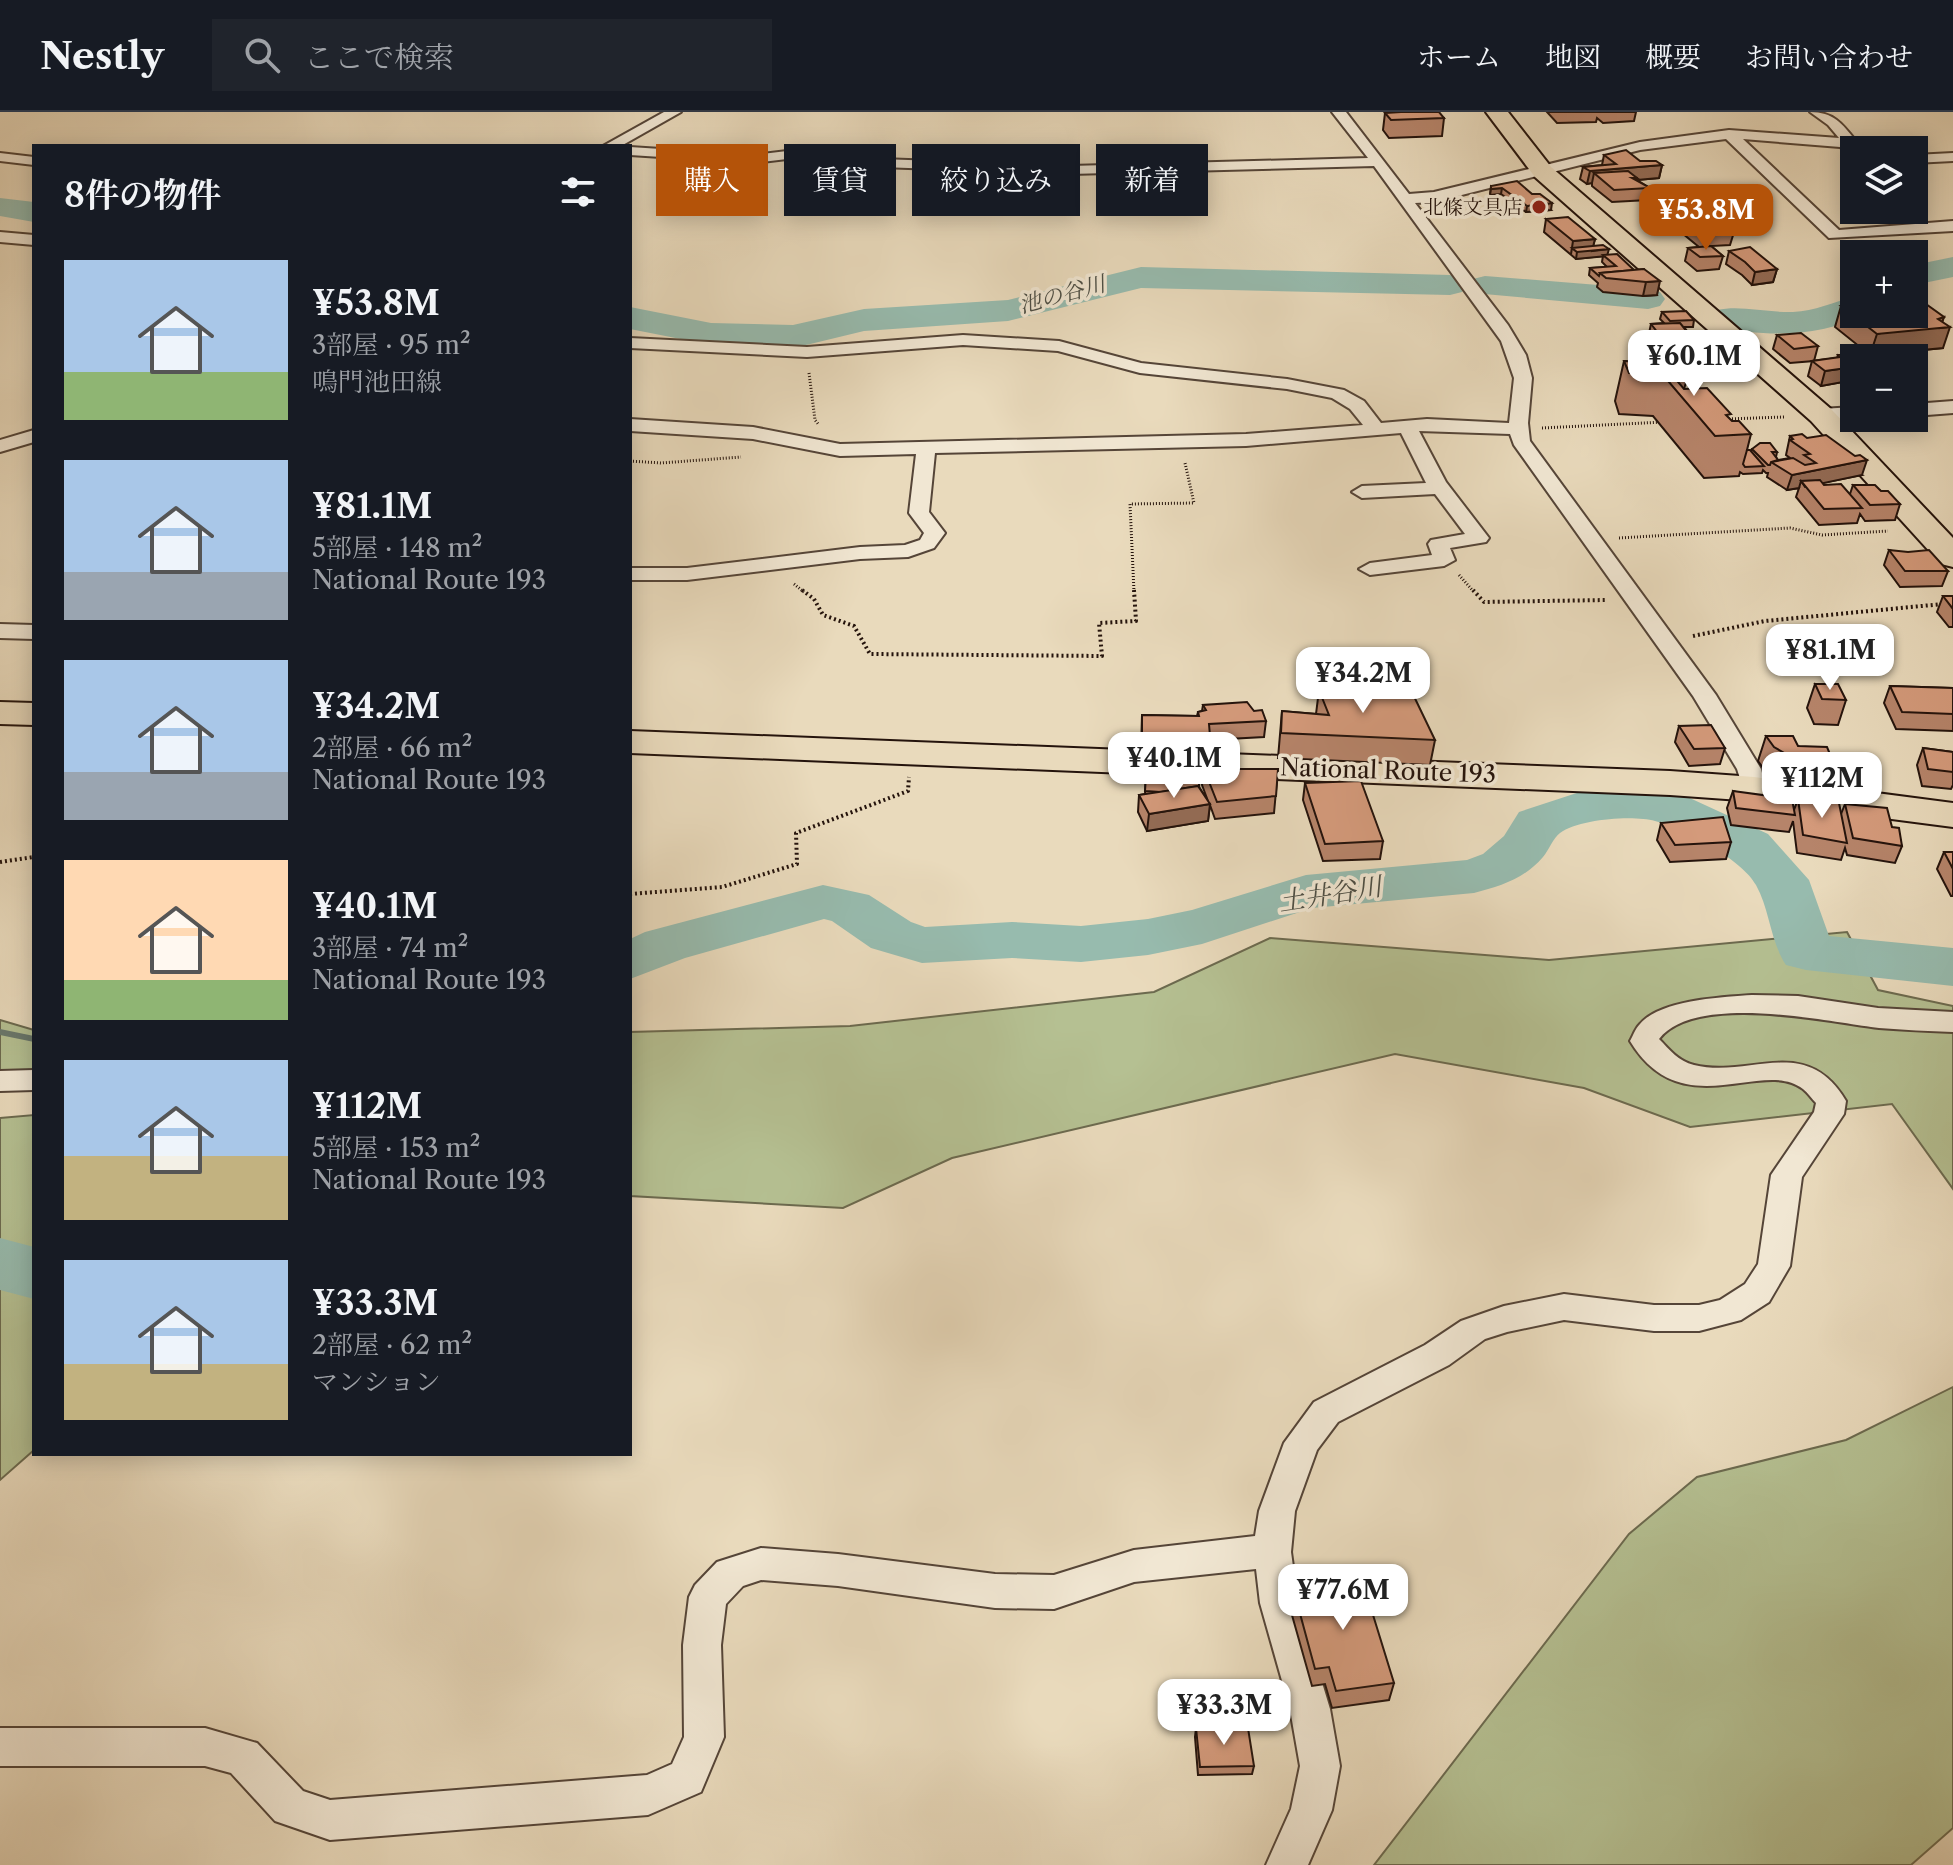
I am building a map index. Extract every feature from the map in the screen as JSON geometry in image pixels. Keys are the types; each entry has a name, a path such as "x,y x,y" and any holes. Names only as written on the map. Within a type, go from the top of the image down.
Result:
{"main road":[{"path":"1497,112 1543,172 1821,415 1953,557"},
{"path":"0,713 32,714"},
{"name":"National Route 193","path":"632,742 1638,781 1754,789 1953,815"}],"street":[{"path":"614,144 674,112"},
{"path":"1339,112 1453,267 1494,316 1522,369 1523,391 1517,429 1521,441 1704,695 1749,769 1754,789"},
{"path":"1817,112 1846,136"},
{"path":"1404,199 1434,197 1640,146 1729,134 1840,146"},
{"path":"1729,134 1835,235 1953,226"},
{"path":"632,151 754,159 812,152 881,163 1070,170 1378,162"},
{"path":"0,157 32,161"},
{"path":"1928,158 1953,157"},
{"path":"0,237 32,240"},
{"path":"632,343 807,352 963,340 1059,346 1140,368 1287,384 1338,394 1357,405 1377,430"},
{"path":"1928,409 1953,407"},
{"path":"1821,415 1840,414"},
{"path":"632,425 753,433 831,449 1181,442 1407,426 1517,429"},
{"path":"1370,569 1444,560 1438,544 1479,538 1439,488 1407,426"},
{"path":"0,446 32,437"},
{"path":"632,574 687,574 860,553 908,551 927,544 935,533 919,513 926,449"},
{"path":"1362,492 1439,488"},
{"path":"0,631 32,632"},
{"path":"1287,1865 1311,1810 1320,1766 1310,1709 1279,1603 1272,1552 1277,1511 1302,1443 1326,1412 1437,1355 1473,1330 1535,1311 1564,1307 1654,1318 1699,1318 1729,1311 1757,1293 1774,1266 1787,1175 1829,1114 1831,1101 1823,1088 1797,1073 1777,1070 1709,1079 1676,1071 1661,1061 1644,1041 1646,1031 1656,1022 1702,1009 1783,1004 1869,1017 1953,1022"},
{"path":"0,1081 32,1080"},
{"path":"0,1747 205,1747 243,1757 290,1807 330,1820 648,1795 687,1778 704,1737 702,1645 708,1597 730,1574 761,1564 838,1570 995,1591 1054,1592 1134,1566 1272,1552"}],"path":[{"path":"807,352 815,420 833,444 831,449"},
{"path":"1716,419 1821,415"},
{"path":"1517,429 1671,421"},
{"path":"779,563 783,573 814,599 823,615 854,626 870,654 1102,656 1099,623 1136,621 1130,504 1194,503 1181,442"},
{"path":"1590,539 1790,528 1822,535 1929,529"},
{"path":"1444,560 1484,602 1633,599"},
{"path":"1665,641 1765,621 1953,603"},
{"path":"632,894 722,887 797,864 796,833 908,791 911,753"},
{"path":"0,862 32,857"}],"green space":[{"path":"1847,932 1878,990 1953,1006 1953,1189 1892,1104 1690,1127 1584,1088 1395,1054 952,1158 843,1208 632,1196 632,1032 850,1026 1154,992 1270,938 1549,960"},
{"path":"0,1020 32,1029 32,1074 0,1080"},
{"path":"32,1115 32,1452 0,1480 0,1118"},
{"path":"1953,1387 1953,1828 1911,1865 1374,1865 1629,1534 1697,1477 1846,1440"}],"building":[{"path":"1439,112 1444,118 1391,120 1385,113"},
{"path":"1626,150 1640,161 1656,161 1662,165 1590,171 1583,167 1616,164 1604,155"},
{"path":"1628,171 1637,178 1632,178 1650,188 1614,190 1594,173"},
{"path":"1517,181 1532,194 1540,194 1552,203 1527,206 1502,188 1491,189 1491,186"},
{"path":"1688,196 1734,232 1702,234 1669,207 1661,207 1651,198"},
{"path":"1568,217 1595,239 1573,241 1546,219"},
{"path":"1603,245 1609,249 1577,252 1572,248"},
{"path":"1711,246 1723,256 1700,257 1688,248"},
{"path":"1750,247 1777,269 1755,272 1729,251"},
{"path":"1617,254 1634,270 1600,273 1599,276 1590,268 1616,266 1603,255"},
{"path":"1644,269 1660,281 1606,278 1600,273"},
{"path":"1928,305 1944,317 1938,319 1950,327 1877,334 1869,328 1928,328"},
{"path":"1686,311 1694,320 1670,321 1662,312"},
{"path":"1680,323 1706,355 1676,356 1651,324"},
{"path":"1801,333 1818,346 1794,349 1777,335"},
{"path":"1840,357 1840,369 1825,371 1812,361"},
{"path":"1624,361 1681,364 1688,376 1673,376 1684,389 1707,388 1731,414 1726,415 1732,421 1739,421 1751,434 1715,436 1663,375 1629,373"},
{"path":"1802,434 1807,438 1826,435 1855,456 1860,455 1867,460 1792,475 1771,462 1793,458 1805,465 1816,463 1804,455 1810,454 1790,440 1793,439 1790,436"},
{"path":"1760,443 1770,443 1777,452 1772,452 1778,460 1768,465 1752,449"},
{"path":"1747,450 1750,450 1764,466 1745,467"},
{"path":"1820,480 1824,485 1841,484 1862,508 1824,509 1801,481"},
{"path":"1853,485 1875,485 1881,491 1888,491 1900,504 1870,505"},
{"path":"1889,550 1929,550 1948,571 1905,571"},
{"path":"1943,596 1953,596 1953,609"},
{"path":"1815,684 1838,684 1846,700 1822,699"},
{"path":"1409,686 1435,740 1281,733 1282,711 1329,715 1319,690"},
{"path":"1890,686 1953,688 1953,714 1902,712"},
{"path":"1247,702 1254,711 1262,710 1266,721 1209,724 1210,736 1142,736 1142,715 1199,716 1198,712 1206,710 1203,705"},
{"path":"1711,725 1725,748 1694,749 1679,726"},
{"path":"1766,736 1793,736 1798,746 1827,747 1834,764 1793,758 1774,747"},
{"path":"1923,748 1953,752 1953,772 1928,769"},
{"path":"1204,769 1278,769 1276,796 1217,802"},
{"path":"1146,775 1199,778 1199,787 1145,791"},
{"path":"1361,781 1383,841 1325,844 1305,783"},
{"path":"1198,786 1210,804 1149,814 1139,795"},
{"path":"1733,791 1792,799 1795,815 1736,808"},
{"path":"1798,799 1839,803 1847,843 1803,835"},
{"path":"1845,804 1887,808 1892,827 1899,828 1902,846 1853,838"},
{"path":"1723,817 1731,842 1675,845 1661,823"},
{"path":"1944,852 1953,852 1953,869"},
{"path":"1361,1576 1394,1683 1336,1691 1329,1667 1315,1669 1292,1584"},
{"path":"1196,1728 1248,1728 1254,1766 1200,1767"}],"waterway":[{"name":"池の谷川","path":"0,207 32,212"},
{"name":"池の谷川","path":"1928,272 1953,267"},
{"name":"池の谷川","path":"632,318 711,334 772,337 802,335 864,320 1028,307 1141,277 1450,285"},
{"name":"池の谷川","path":"1485,286 1648,299"},
{"name":"池の谷川","path":"1730,318 1794,323 1840,314"},
{"name":"土井谷川","path":"632,960 665,945 823,902 849,907 891,935 922,945 1012,940 1081,944 1148,937 1202,926 1306,892 1474,876 1502,866 1524,846 1538,823 1561,813 1589,805 1663,805 1749,845 1782,880 1806,952 1953,967"},
{"path":"0,1032 32,1039"},
{"name":"土井谷川","path":"0,1264 32,1272"}],"place":[{"name":"北條文具店","path":"1539,207"}]}
